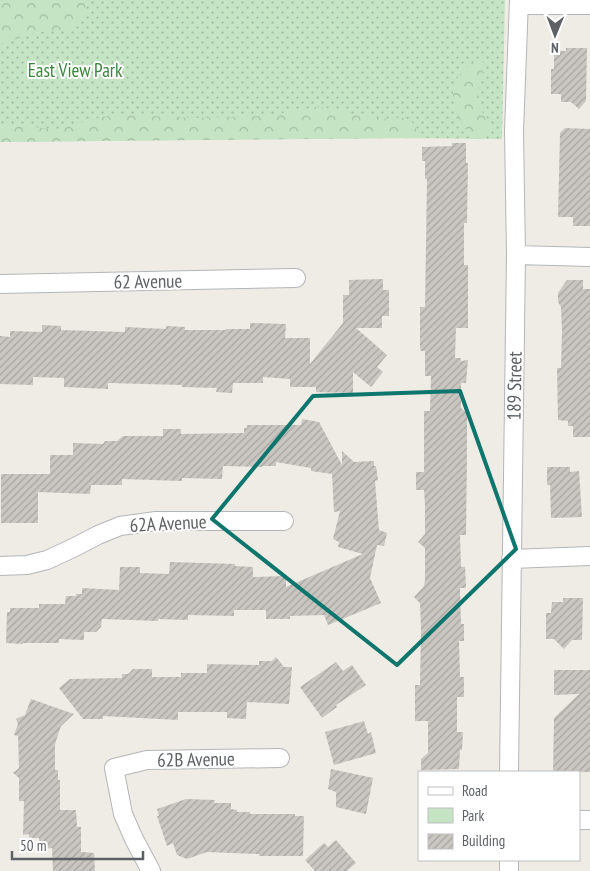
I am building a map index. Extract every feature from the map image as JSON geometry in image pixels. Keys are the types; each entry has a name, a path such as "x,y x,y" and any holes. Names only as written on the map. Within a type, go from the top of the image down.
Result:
{"street":[{"path":"519,2 590,5"},
{"name":"189 Street","path":"509,771 516,254 514,131 519,2"},
{"path":"516,254 590,257"},
{"name":"62 Avenue","path":"0,284 296,278"},
{"name":"62A Avenue","path":"0,566 27,565 47,560 120,526 156,521 284,521"},
{"path":"511,559 590,556"},
{"name":"62B Avenue","path":"151,871 123,814 114,768 146,760 280,758"}],"highlighted area":[{"path":"460,391 516,549 397,665 212,519 313,396"}],"green space":[{"name":"East View Park","path":"0,0 505,0 502,139 389,138 0,142"},
{"path":"0,0 85,0 85,14 81,23 73,28 34,33 0,44"},
{"path":"476,61 483,62 478,99 490,127 483,138 470,139 455,109 453,93 457,78 468,66"},
{"path":"316,107 337,109 366,117 383,119 404,118 414,124 419,138 0,142 0,124 5,123 56,130 96,118 120,115 198,118 266,116"}],"building":[{"path":"566,48 587,48 586,101 579,109 571,102 561,102 561,94 551,94 551,69 554,69 554,51 566,51"},
{"path":"565,128 590,129 590,226 573,226 573,217 558,217 560,133"},
{"path":"452,143 466,143 466,163 468,163 467,223 464,223 464,265 468,265 468,328 456,328 455,358 461,358 461,361 468,360 466,383 461,383 461,408 467,413 466,535 460,535 461,567 465,567 466,588 460,588 461,624 464,624 464,641 459,641 460,677 464,677 464,697 457,697 457,732 463,732 459,769 421,770 421,759 428,753 428,721 415,721 415,685 420,685 421,629 420,603 414,597 424,586 425,580 425,548 418,542 425,534 425,505 424,490 416,490 416,472 424,472 424,411 430,411 431,376 425,376 425,351 421,351 420,348 420,307 425,307 427,179 425,179 425,161 422,161 422,147 452,146"},
{"path":"383,279 383,290 389,290 389,316 382,316 382,328 356,328 387,355 377,367 383,372 371,387 353,372 353,393 316,392 316,387 290,387 290,379 263,377 263,383 233,383 232,393 216,392 217,388 182,387 182,385 108,383 108,389 64,387 64,378 33,377 33,385 0,384 0,336 10,337 10,331 42,332 42,325 61,326 61,330 125,332 125,327 166,329 166,326 185,327 185,330 226,330 250,329 250,323 286,324 285,338 310,338 310,364 343,323 343,295 349,295 349,280"},
{"path":"567,280 583,280 583,289 590,289 590,437 573,437 573,426 568,426 568,421 558,420 557,368 561,368 562,331 561,307 558,302 558,293"},
{"path":"302,419 319,422 342,465 342,451 354,462 374,461 378,480 375,481 379,530 387,533 384,546 377,545 370,578 381,603 328,625 324,615 290,616 290,619 266,619 266,610 234,610 234,616 188,615 188,620 102,619 101,627 96,632 84,632 84,640 59,639 59,643 6,643 7,612 10,612 10,608 39,608 39,604 65,604 66,596 82,594 82,588 119,590 120,567 140,567 140,573 169,574 170,562 235,564 235,566 253,567 253,577 286,576 286,587 363,554 338,547 339,542 333,539 340,511 334,512 332,474 276,462 276,466 223,466 222,479 182,478 182,481 122,479 122,485 91,485 90,494 38,492 38,523 1,523 1,474 50,474 50,455 73,455 73,443 103,444 105,441 117,441 123,436 163,436 163,429 181,429 181,434 244,433 244,428 247,428 247,425 301,425"},
{"path":"547,467 570,467 570,472 579,471 582,517 551,518 550,485 547,485"},
{"path":"563,598 583,598 582,640 572,640 564,649 554,639 546,639 546,613 551,613 552,602 563,602"},
{"path":"276,657 284,667 292,667 289,704 247,702 246,719 227,718 227,712 178,712 178,720 103,716 103,719 83,719 59,688 70,679 122,678 122,674 128,674 133,669 152,669 152,677 181,677 181,673 207,673 207,664 259,665 259,661 272,661"},
{"path":"336,662 343,671 352,665 366,685 336,705 337,707 322,718 300,687"},
{"path":"554,670 590,670 590,772 553,771 554,718 579,694 554,695"},
{"path":"31,699 74,714 61,726 55,744 55,770 58,770 58,780 60,780 60,810 76,810 77,827 81,827 81,852 94,853 95,871 53,871 52,848 40,849 39,838 29,837 29,834 23,835 24,801 19,801 19,778 13,773 19,768 18,736 14,735 18,724 16,719 25,715"},
{"path":"364,721 368,734 371,732 376,753 334,765 325,732"},
{"path":"331,769 373,778 366,814 336,807 336,792 328,789"},
{"path":"186,799 215,800 214,803 231,803 231,809 237,810 237,812 250,812 250,814 295,814 295,816 304,816 303,856 259,856 259,854 207,852 187,859 177,855 173,843 167,846 157,816 159,816 157,809"},
{"path":"336,840 356,863 347,871 315,871 305,860 324,843 328,847"}]}
